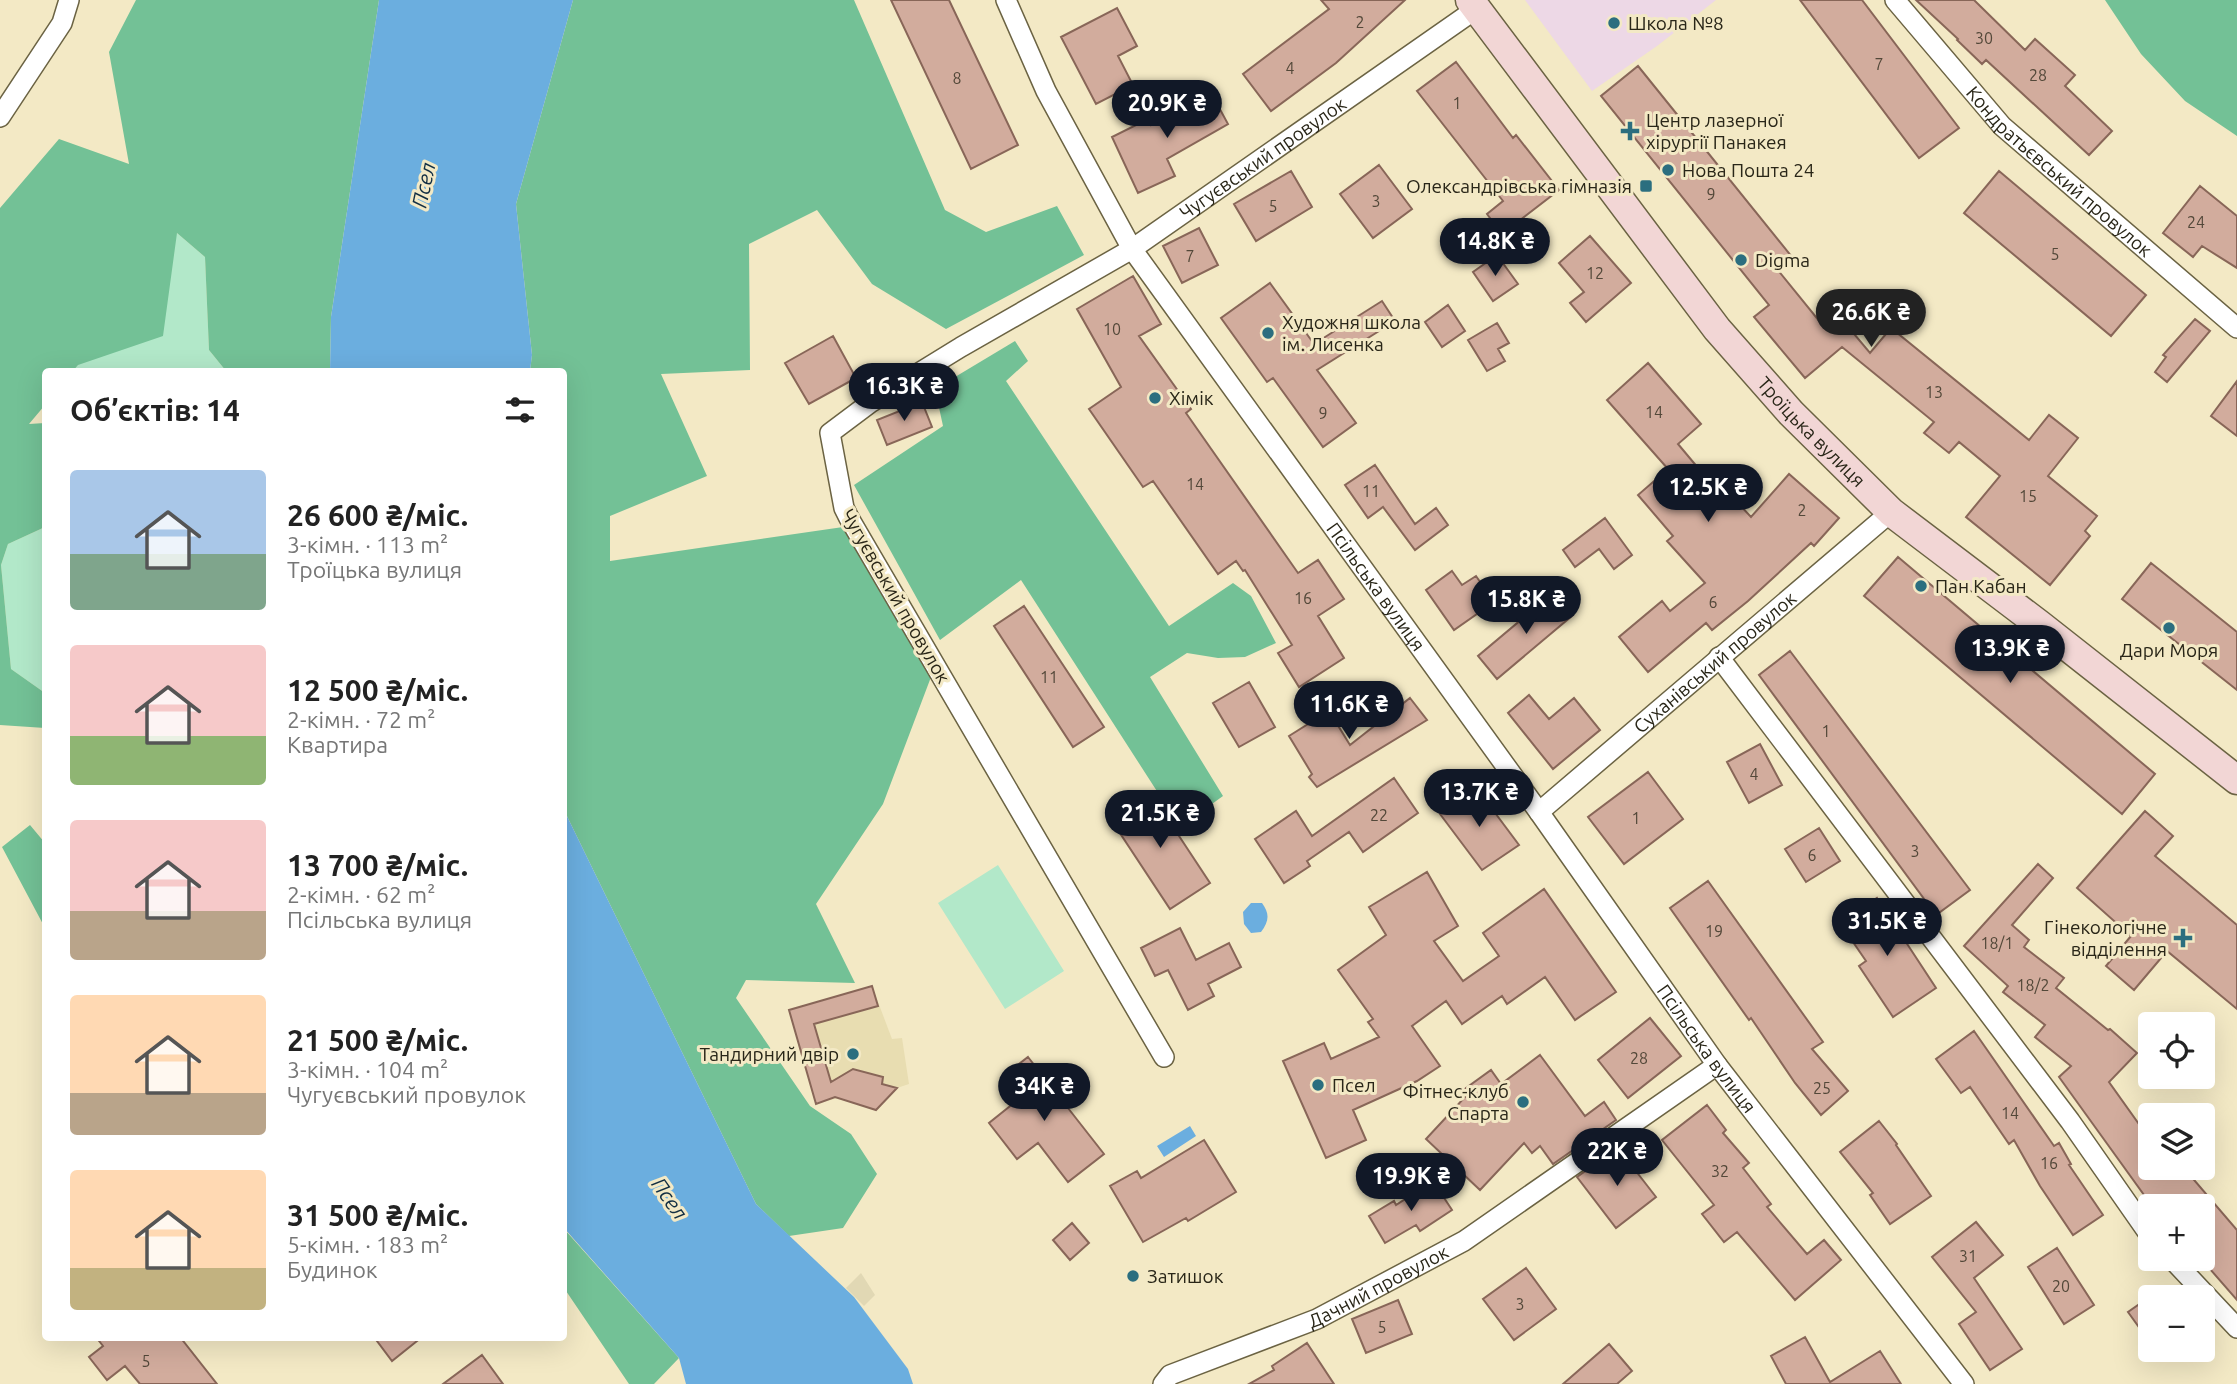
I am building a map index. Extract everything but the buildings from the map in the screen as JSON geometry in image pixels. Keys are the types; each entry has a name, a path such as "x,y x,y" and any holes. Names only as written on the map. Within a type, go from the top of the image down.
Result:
{"main road":[{"name":"Троїцька вулиця","path":"1473,4 1717,329 1791,413 1891,512 2237,780"}],"street":[{"path":"0,117 62,23 69,0"},
{"name":"Псільська вулиця","path":"1006,0 1046,91 1132,249 1539,812 1717,1065 1964,1384"},
{"name":"Кондратьєвський провулок","path":"1895,0 2002,126 2237,328"},
{"name":"Чугуєвський провулок","path":"1164,1057 849,518 844,508 830,433 870,403 950,354 1132,249 1473,4"},
{"name":"Суханівський провулок","path":"1539,812 1891,512"},
{"path":"1719,657 2070,1121 2138,1218"},
{"name":"Дачний провулок","path":"1163,1384 1170,1375 1317,1319 1464,1241 1717,1065"},
{"path":"2183,1271 2237,1328"}],"shaded area":[{"name":"Школа №8","path":"1525,0 1716,0 1657,46 1592,91"},
{"name":"Тандирний двір","path":"872,986 892,1039 902,1038 909,1084 897,1088 876,1110 838,1098 816,1104 789,1010"}],"green space":[{"path":"136,0 379,0 331,317 330,368 224,368 209,350 205,257 177,233 163,336 76,368 42,368 42,409 29,424 42,423 42,528 8,544 1,565 11,669 42,691 42,728 0,725 0,208 59,139 129,164 109,52"},
{"path":"573,0 854,0 945,210 986,232 1057,206 1084,255 946,329 872,284 817,210 749,244 750,370 661,374 707,476 610,516 610,561 850,526 931,677 883,804 816,904 855,983 746,980 736,998 810,1106 851,1134 877,1174 843,1228 789,1236 756,1204 567,816 567,368 530,368 532,355 516,204"},
{"path":"2105,0 2237,0 2237,136 2185,101 2141,54"},
{"path":"177,233 205,257 209,350 224,368 75,368"},
{"path":"1015,341 1028,361 1006,381 1169,626 1233,583 1251,596 1276,643 1245,657 1218,658 1187,653 1150,677 1223,796 1180,827 1021,580 940,640 854,485 943,426 935,389"},
{"path":"42,528 42,691 11,669 1,565 8,544"},
{"path":"30,825 42,839 42,922 2,847"},
{"path":"998,865 1064,971 1005,1009 938,903"},
{"path":"567,1232 679,1358 654,1384 629,1384 567,1292"}],"sand":[{"path":"861,1273 875,1295 864,1306 846,1288"}],"water":[{"name":"Псел","path":"379,0 573,0 516,204 532,355 530,368 330,368 331,317"},
{"name":"Псел","path":"567,816 756,1204 854,1297 908,1369 913,1384 686,1384 679,1358 567,1231"},
{"path":"1251,903 1262,903 1266,911 1267,921 1261,932 1251,933 1244,924 1243,912"},
{"path":"1190,1126 1196,1136 1164,1157 1157,1146"}],"place":[{"name":"Школа №8","path":"1614,23"},
{"name":"Центр лазерної хірургії Панакея","path":"1630,131"},
{"name":"Нова Пошта 24","path":"1668,170"},
{"name":"Олександрівська гімназія","path":"1646,186"},
{"name":"Digma","path":"1741,260"},
{"name":"Художня школа ім. Лисенка","path":"1268,333"},
{"name":"Хімік","path":"1155,398"},
{"name":"Пан Кабан","path":"1921,586"},
{"name":"Дари Моря","path":"2169,628"},
{"name":"Гінекологічне відділення","path":"2183,938"},
{"name":"Тандирний двір","path":"853,1054"},
{"name":"Псел","path":"1318,1085"},
{"name":"Фітнес-клуб Спарта","path":"1523,1102"},
{"name":"Затишок","path":"1133,1276"}]}
